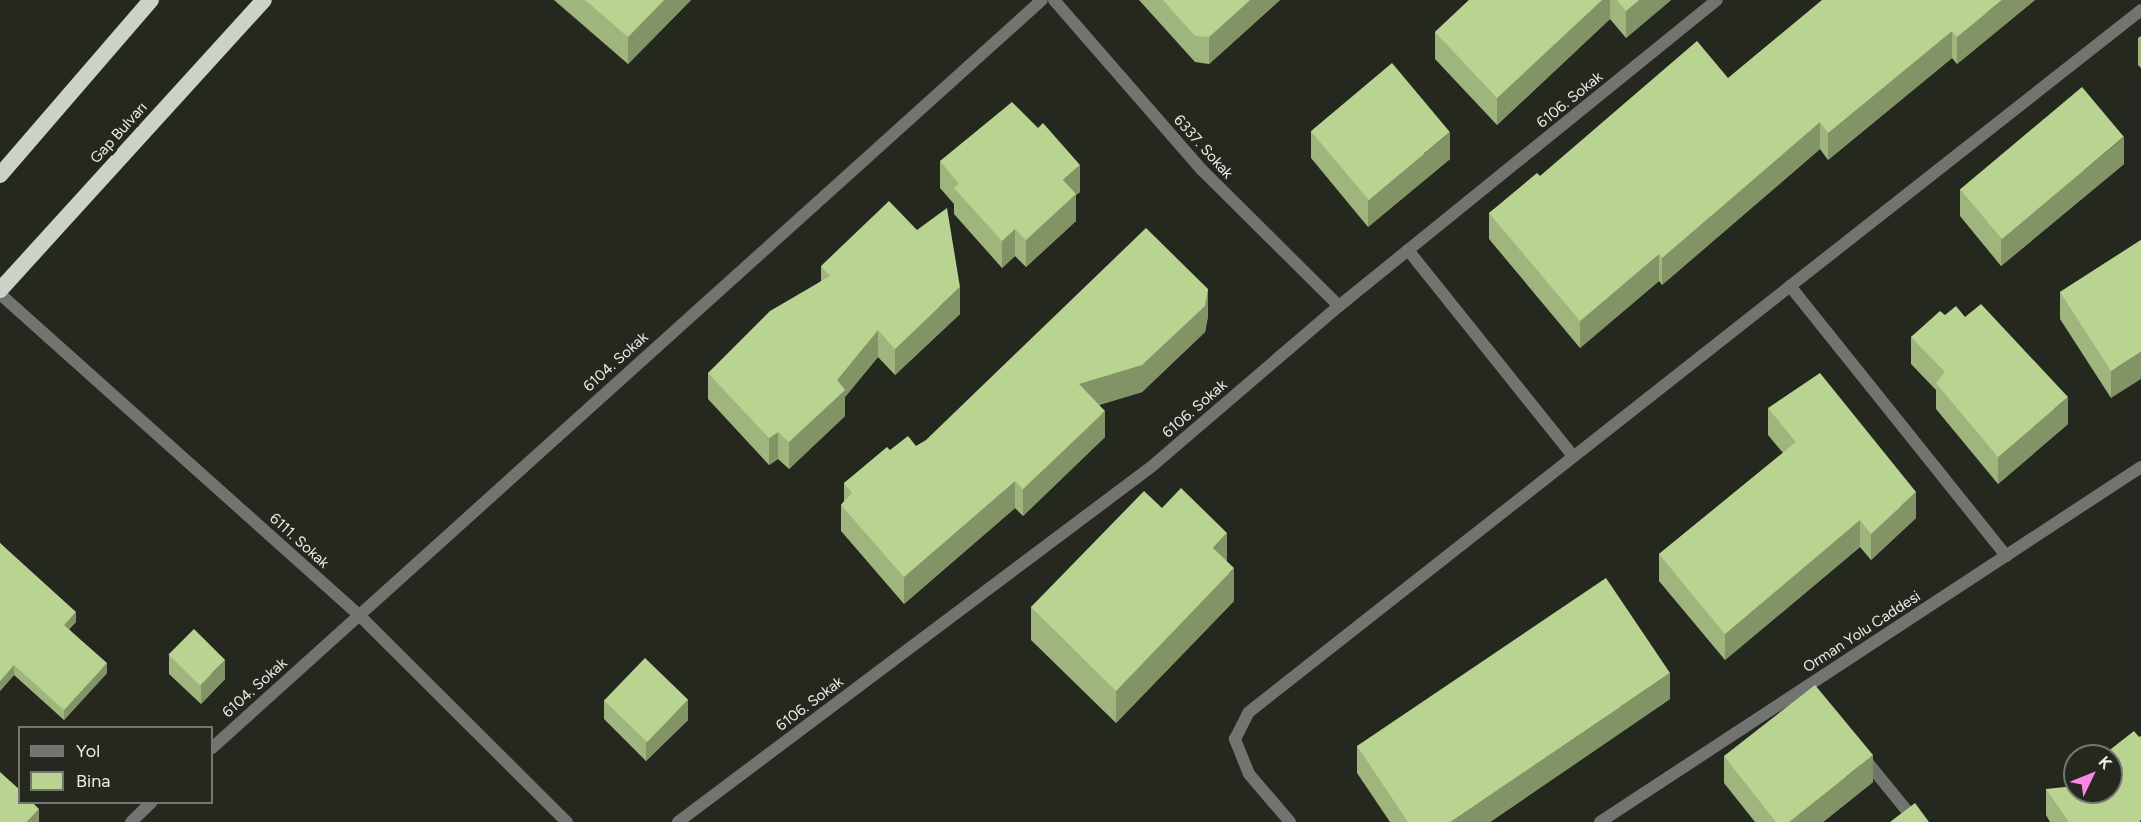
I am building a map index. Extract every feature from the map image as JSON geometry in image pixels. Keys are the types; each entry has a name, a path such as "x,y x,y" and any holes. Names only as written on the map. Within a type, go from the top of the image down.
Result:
{"highway":[{"path":"0,175 151,0"},
{"name":"Gap Bulvarı","path":"0,292 264,0"}],"street":[{"name":"6104. Sokak","path":"213,747 1042,0"},
{"name":"6337. Sokak","path":"1054,0 1202,170 1339,306"},
{"name":"6106. Sokak","path":"678,822 1151,467 1339,306 1717,0"},
{"path":"1290,822 1249,774 1235,739 1249,712 2141,10"},
{"path":"1408,250 1573,456"},
{"path":"1790,286 2006,556"},
{"name":"6111. Sokak","path":"0,292 358,614 567,822"},
{"name":"Orman Yolu Caddesi","path":"1600,822 1809,692 2006,556 2141,467"},
{"path":"1857,750 1916,822"},
{"path":"130,822 150,804"}],"building":[{"path":"585,0 664,0 628,37"},
{"path":"1163,0 1250,0 1209,37 1195,36"},
{"path":"1469,0 1602,0 1497,98 1435,32"},
{"path":"1617,0 1639,0 1626,11"},
{"path":"1822,0 2002,0 1957,37 1952,31 1828,133 1820,122 1662,258 1659,254 1580,321 1489,213 1537,173 1540,176 1697,41 1728,78"},
{"path":"1392,63 1450,132 1369,200 1311,131"},
{"path":"2082,87 2124,137 2002,239 1960,189"},
{"path":"1012,102 1038,128 1043,123 1080,165 1063,180 1076,194 1026,240 1015,229 1002,241 954,188 959,184 940,161"},
{"path":"889,201 917,230 947,208 960,287 895,349 878,330 837,380 845,390 789,442 778,432 769,438 708,373 770,311 830,276 821,266"},
{"path":"1146,228 1208,289 1205,306 1142,365 1079,384 1105,411 1023,489 1015,481 904,577 841,505 852,493 844,483 887,447 890,450 908,436 916,446 926,440"},
{"path":"2141,240 2141,352 2111,371 2060,292"},
{"path":"1981,304 2068,397 1998,457 1936,383 1945,372 1911,337 1940,311 1945,315 1956,306 1965,317"},
{"path":"1820,373 1916,492 1871,534 1860,520 1725,634 1659,554 1796,442 1768,408"},
{"path":"1181,488 1227,533 1213,548 1234,568 1116,691 1031,607 1144,491 1162,508"},
{"path":"0,543 76,612 64,625 107,663 64,710 14,665 0,681"},
{"path":"1606,578 1670,673 1450,822 1408,822 1357,746"},
{"path":"194,629 225,660 200,686 169,654"},
{"path":"645,658 688,700 647,742 604,700"},
{"path":"1815,685 1873,755 1789,822 1776,822 1724,756"},
{"path":"2134,731 2139,737 2141,736 2141,820 2138,822 2069,822 2046,789 2063,787 2063,804 2123,804 2123,744 2117,744"},
{"path":"0,772 18,788 18,804 34,804 39,809 27,822 0,822"},
{"path":"1915,803 1929,822 1890,822"}]}
